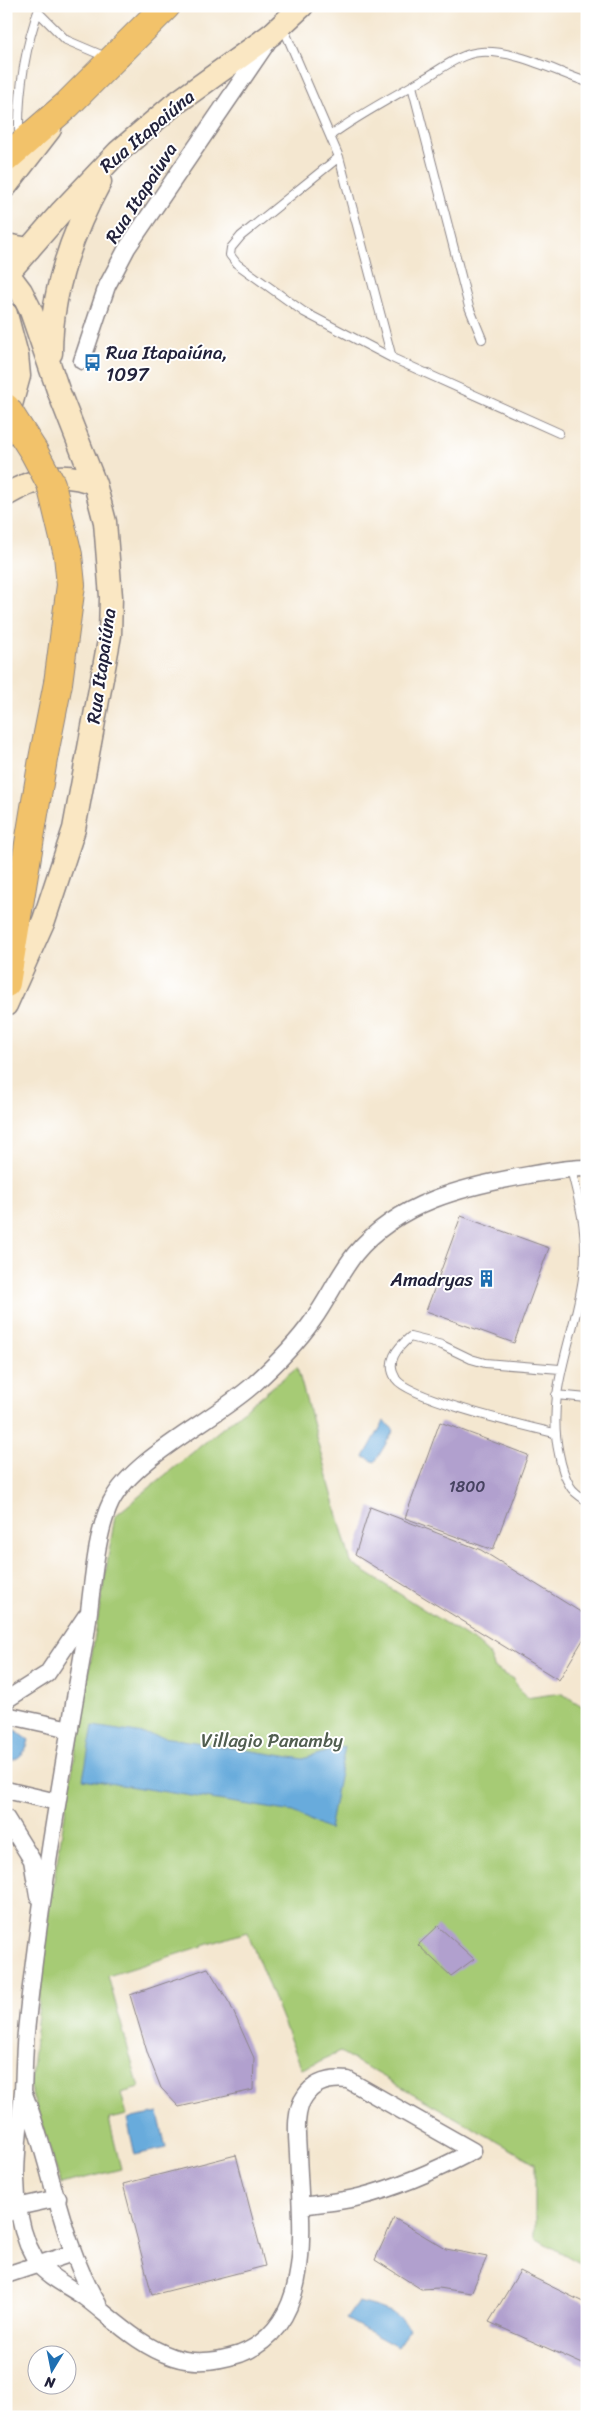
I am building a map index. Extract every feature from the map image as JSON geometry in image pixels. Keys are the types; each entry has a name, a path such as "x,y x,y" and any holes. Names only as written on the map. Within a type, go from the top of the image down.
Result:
{"highway":[{"path":"13,151 67,105 166,6"},
{"path":"6,408 34,452 51,484 68,555 71,585 58,683 43,759 6,983"}],"main road":[{"name":"Rua Itapaiúna","path":"6,1005 44,920 74,829 110,635 111,597 105,522 95,484 31,311 21,291 7,275 98,171 118,152 172,106 277,30 302,6"},
{"path":"6,186 67,105"},
{"path":"51,369 52,326 56,294 66,258 83,212 118,152"},
{"path":"6,245 29,249"},
{"path":"6,314 17,355 19,376 6,423"},
{"path":"6,495 40,479 58,476 84,479 95,484"}],"street":[{"name":"Rua Itapaiuva","path":"82,361 108,286 127,248 277,30"},
{"path":"302,2206 357,2198 401,2184 474,2151 348,2080 335,2079 319,2083 305,2095 299,2110 297,2130 302,2206 299,2275 287,2309 272,2332 250,2350 227,2358 197,2362 171,2357 136,2338 102,2310 39,2266 11,2210 23,2092 25,2035 40,1911 91,1608 101,1530 112,1501 126,1480 150,1460 255,1384 311,1324 356,1254 393,1220 439,1196 481,1183 579,1168"},
{"path":"6,1700 47,1674 91,1608"},
{"path":"6,1715 70,1729"},
{"path":"6,1790 57,1802"},
{"path":"6,1818 32,1860 40,1911"},
{"path":"23,2092 42,2141 80,2272 102,2310"},
{"path":"11,2210 58,2198"},
{"path":"6,2275 39,2266 73,2252"}],"lane":[{"path":"39,9 66,40 84,49 113,59"},
{"path":"13,151 23,71 39,9"},
{"path":"277,30 331,135 339,157 392,358"},
{"path":"331,135 361,114 464,56 480,52 500,53 587,82"},
{"path":"412,86 469,307 482,339"},
{"path":"339,157 241,236 231,248 230,255 237,264 304,312 392,358 560,433"},
{"path":"579,1168 586,1242 583,1278 560,1369 556,1395 554,1433 570,1488 587,1501"},
{"path":"554,1433 480,1414 411,1390 397,1380 391,1368 391,1360 402,1344 410,1337 442,1345 471,1359 485,1363 560,1369"},
{"path":"556,1395 587,1398"}],"green space":[{"name":"Villagio Panamby","path":"297,1367 351,1563 478,1644 489,1654 495,1669 512,1678 526,1698 561,1693 587,1709 587,2267 535,2238 535,2163 340,2052 302,2069 247,1932 108,1976 139,2088 121,2093 127,2115 109,2119 121,2169 61,2184 30,2088 49,1909 115,1516"}],"water":[{"path":"384,1421 394,1430 375,1462 364,1457"},
{"path":"93,1726 303,1759 345,1746 329,1830 294,1812 83,1779"},
{"path":"15,1730 29,1740 23,1753 11,1761 6,1758 6,1733"},
{"path":"158,2113 166,2148 135,2155 127,2119"},
{"path":"358,2302 380,2308 405,2322 410,2328 397,2347 346,2319"}],"building":[{"name":"Amadryas","path":"461,1216 549,1248 514,1343 426,1311"},
{"path":"440,1422 528,1455 493,1550 405,1518"},
{"path":"370,1507 481,1550 587,1616 587,1633 559,1680 355,1555"},
{"path":"438,1926 474,1959 451,1976 418,1945"},
{"path":"208,1968 230,2004 254,2058 253,2090 179,2107 161,2088 148,2055 130,1995"},
{"path":"236,2155 265,2266 152,2295 123,2184"},
{"path":"394,2218 446,2249 487,2257 471,2293 439,2288 421,2289 375,2260"},
{"path":"520,2271 587,2304 587,2366 489,2322"}],"place":[{"name":"Rua Itapaiúna, 1097","path":"92,363"},
{"name":"Amadryas","path":"487,1279"}]}
